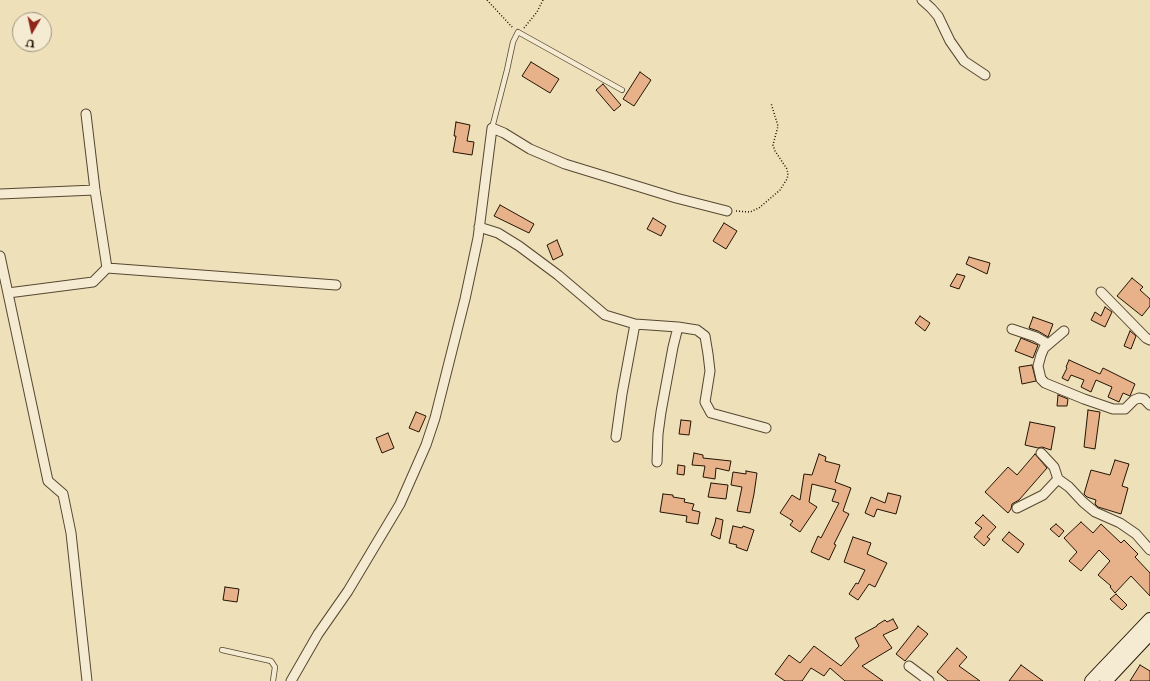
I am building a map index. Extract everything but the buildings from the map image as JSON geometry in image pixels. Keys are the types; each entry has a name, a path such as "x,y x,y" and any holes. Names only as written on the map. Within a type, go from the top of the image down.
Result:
{"main road":[{"path":"1091,681 1150,619"},
{"path":"1106,681 1150,634"}],"street":[{"path":"922,0 938,16 950,41 964,61 985,75"},
{"path":"86,114 95,190 107,268"},
{"path":"291,681 318,634 348,591 379,541 406,492 420,462 431,431 465,299 479,227 492,128 504,133 530,149 565,164 676,198 727,211"},
{"path":"0,194 95,190"},
{"path":"479,227 498,233 519,246 558,275 605,315 635,324 697,330 705,336 710,371 705,402 711,413 766,428"},
{"path":"0,256 48,481 63,494 71,532 86,681"},
{"path":"8,293 92,282 107,268 336,285"},
{"path":"1101,292 1146,338 1150,340"},
{"path":"616,437 622,394 635,324"},
{"path":"657,462 659,427 678,327"},
{"path":"1012,329 1036,337 1048,344"},
{"path":"1064,331 1048,344 1040,355 1038,366 1041,378 1045,383 1084,400 1113,408 1125,409 1134,400 1140,398 1144,399 1150,405"},
{"path":"1041,453 1054,467 1058,479 1069,487 1083,502 1095,512 1120,523 1136,534 1150,550"},
{"path":"1017,508 1043,495 1058,479"},
{"path":"908,666 929,681"}],"lane":[{"path":"492,128 513,42 518,32 622,90"},
{"path":"222,650 271,661 275,667 272,681"}],"path":[{"path":"487,0 518,32 525,27 537,12 543,0"},
{"path":"727,211 753,211 780,190 787,179 787,169 775,151 773,145 778,126 772,103"}]}
